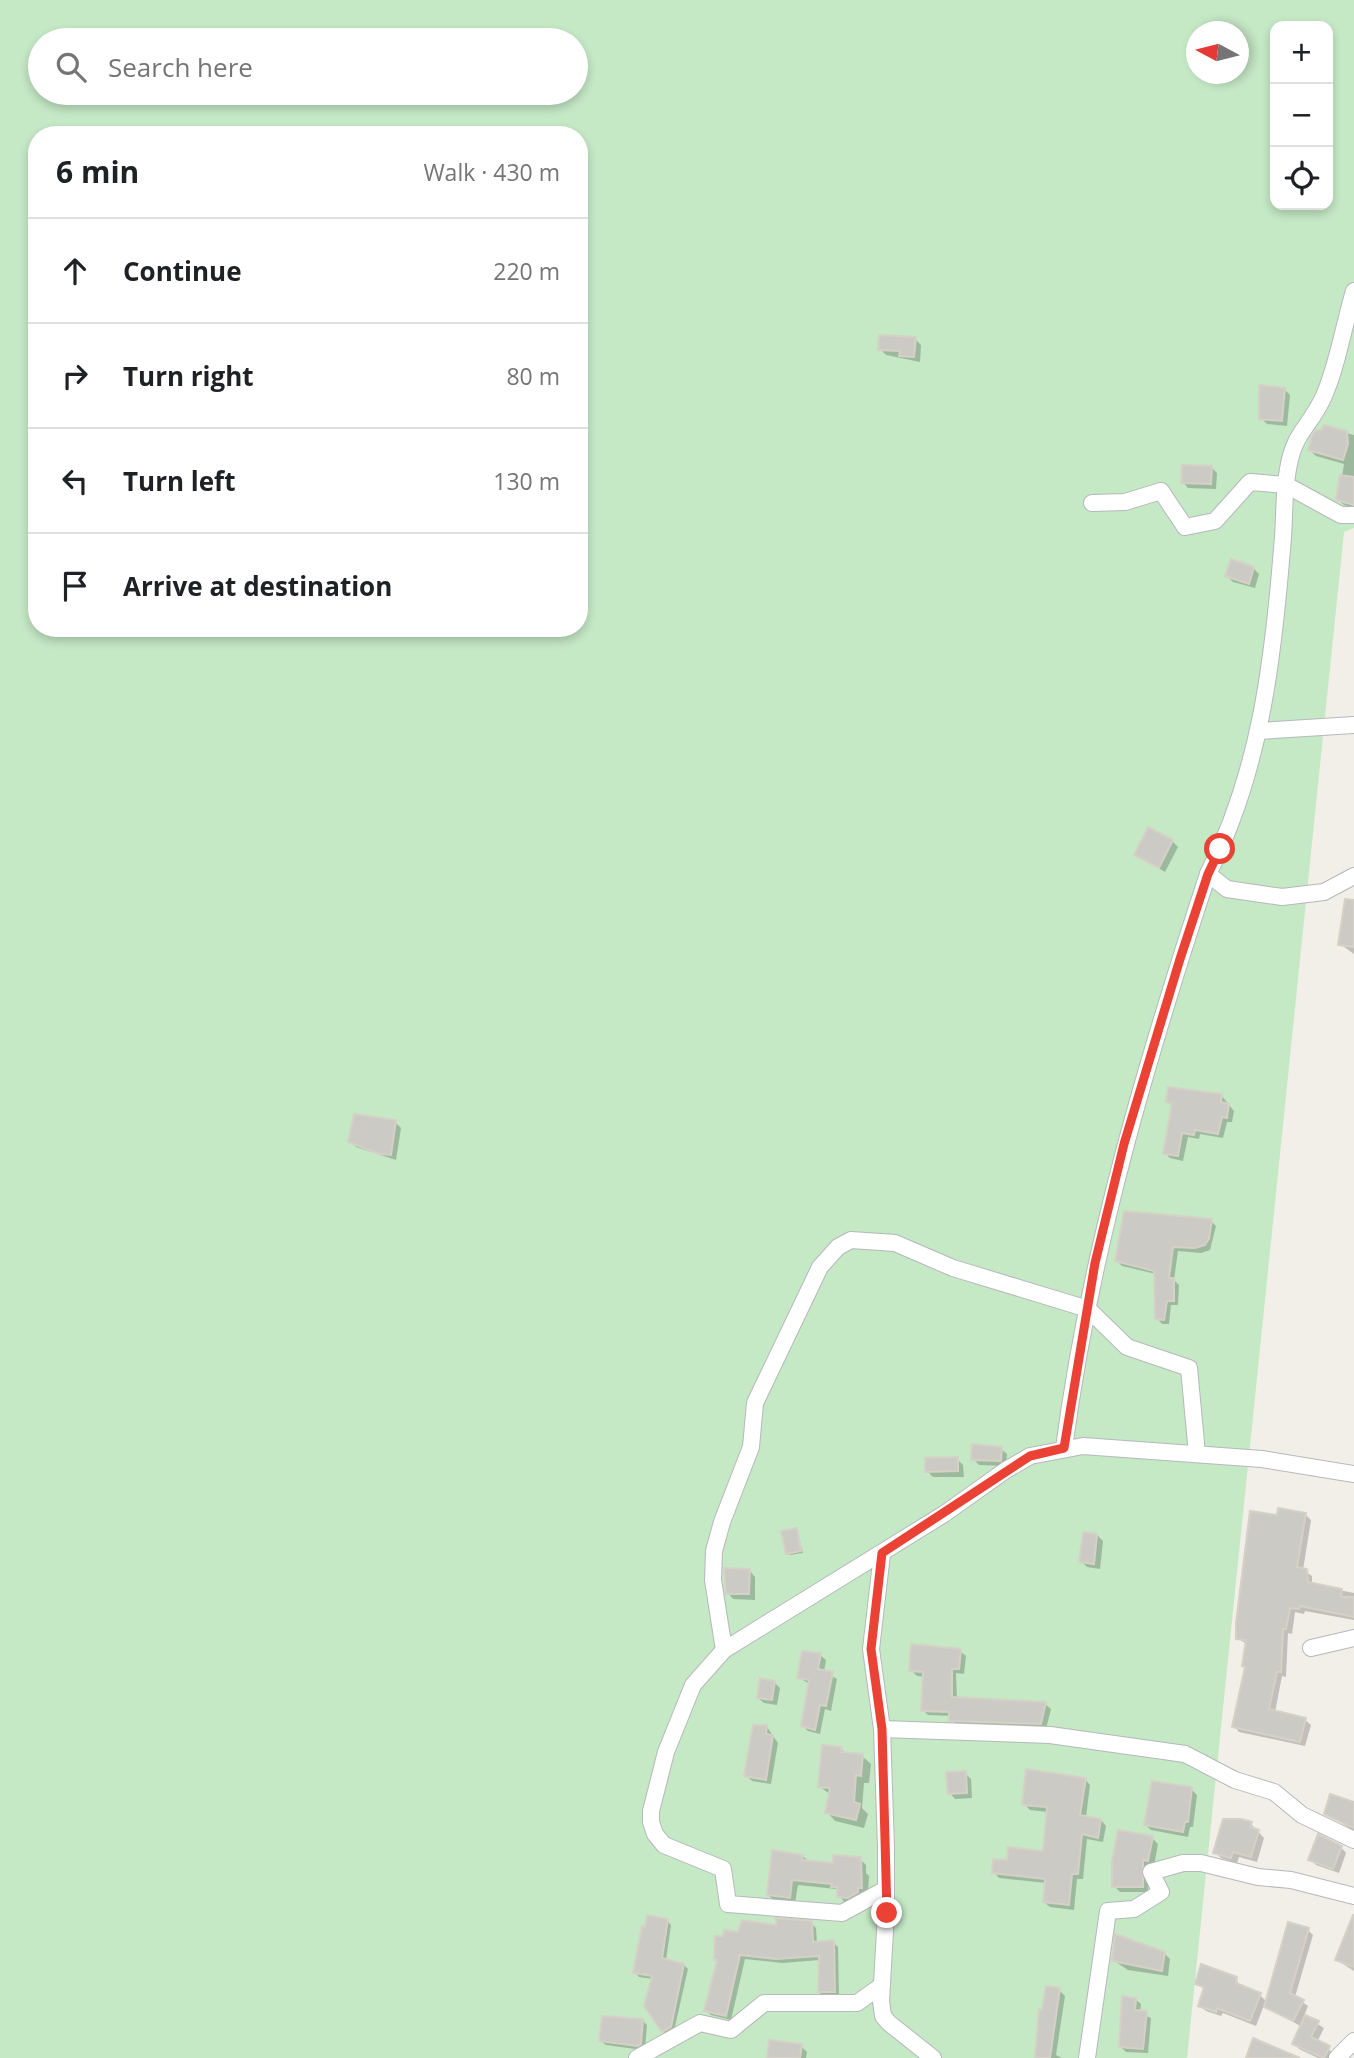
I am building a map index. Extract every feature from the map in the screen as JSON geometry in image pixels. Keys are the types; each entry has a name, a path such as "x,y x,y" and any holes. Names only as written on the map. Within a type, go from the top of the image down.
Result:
{"street":[{"path":"1064,1448 1095,1263 1124,1144 1208,874 1241,796 1259,731 1268,680 1286,485 1295,442 1323,398 1354,291"},
{"path":"1092,503 1125,502 1161,491 1185,527 1215,521 1250,482 1286,485 1341,515 1354,515"},
{"path":"1259,731 1354,725"},
{"path":"1208,874 1227,889 1282,897 1324,891 1354,876"},
{"path":"724,1650 713,1580 716,1541 751,1447 755,1403 820,1267 838,1247 851,1240 895,1243 953,1268 1088,1309 1127,1347 1189,1368 1197,1454"},
{"path":"886,1889 842,1913 728,1904 723,1869 673,1851 654,1834 651,1811 666,1752 693,1685 724,1650 882,1553 1030,1456 1064,1448 1108,1447 1315,1466 1354,1474"},
{"path":"882,1553 871,1649 882,1729 886,1889 881,1986 883,2016"},
{"path":"1311,1648 1354,1638"},
{"path":"882,1729 1050,1734 1185,1754 1235,1780 1275,1792 1301,1815 1354,1840"},
{"path":"1087,2058 1108,1911 1134,1909 1161,1892 1151,1872 1183,1863 1201,1863 1258,1877 1291,1880 1354,1896"},
{"path":"857,2003 881,1986"},
{"path":"637,2058 700,2023 731,2030 764,2003 857,2003 883,2016 905,2038 933,2058"},
{"path":"1337,2058 1354,2042"}],"green space":[{"path":"0,0 1354,0 1354,528 1344,532 1187,2058 0,2058"}],"building":[{"path":"879,335 916,337 914,357 899,356 900,351 878,350"},
{"path":"1259,385 1285,388 1282,421 1259,419"},
{"path":"1324,425 1347,431 1348,444 1343,460 1308,450 1315,431 1322,430"},
{"path":"1182,465 1212,466 1211,484 1181,483"},
{"path":"1340,475 1354,477 1354,505 1336,500"},
{"path":"1231,559 1254,567 1249,584 1225,576"},
{"path":"1148,827 1173,840 1159,868 1134,855"},
{"path":"1345,899 1354,900 1354,947 1338,945"},
{"path":"1168,1087 1222,1094 1221,1102 1229,1104 1227,1118 1222,1117 1218,1134 1195,1130 1194,1135 1182,1133 1178,1156 1163,1154 1172,1103 1166,1102"},
{"path":"354,1114 396,1120 391,1155 379,1154 348,1142"},
{"path":"1124,1211 1212,1219 1209,1239 1205,1245 1195,1248 1173,1247 1169,1278 1174,1278 1174,1301 1167,1301 1164,1320 1155,1319 1154,1271 1115,1261"},
{"path":"972,1444 1002,1447 1001,1461 971,1460"},
{"path":"958,1457 958,1471 925,1472 925,1458"},
{"path":"1278,1508 1306,1513 1297,1567 1307,1569 1308,1582 1342,1589 1341,1597 1354,1597 1354,1617 1300,1606 1299,1609 1290,1608 1286,1629 1283,1629 1281,1672 1277,1672 1269,1709 1306,1718 1300,1742 1232,1727 1245,1667 1242,1666 1246,1640 1236,1639 1236,1623 1250,1511 1277,1515"},
{"path":"797,1528 801,1551 786,1554 781,1531"},
{"path":"1083,1532 1097,1534 1094,1564 1079,1562"},
{"path":"724,1568 750,1569 749,1594 726,1594"},
{"path":"911,1644 961,1649 959,1669 952,1669 952,1697 1046,1702 1041,1724 949,1721 949,1712 921,1711 923,1672 909,1671"},
{"path":"802,1651 821,1653 818,1669 833,1672 826,1706 820,1705 815,1730 801,1726 809,1680 797,1678"},
{"path":"760,1678 775,1681 772,1700 757,1698"},
{"path":"753,1725 767,1725 766,1734 773,1735 766,1780 744,1776"},
{"path":"822,1745 842,1747 841,1752 863,1754 861,1776 856,1775 854,1802 860,1804 856,1820 825,1813 830,1788 818,1787"},
{"path":"1026,1769 1086,1778 1080,1815 1101,1819 1098,1838 1082,1834 1078,1874 1072,1874 1069,1905 1043,1902 1045,1879 992,1873 993,1859 1007,1860 1008,1847 1043,1851 1047,1807 1022,1805"},
{"path":"966,1771 967,1793 948,1794 946,1772"},
{"path":"1152,1781 1192,1787 1188,1822 1185,1822 1183,1832 1144,1825"},
{"path":"1330,1794 1354,1802 1354,1828 1324,1814"},
{"path":"1223,1819 1252,1822 1250,1827 1259,1830 1251,1857 1233,1852 1231,1858 1213,1853"},
{"path":"1118,1830 1153,1836 1148,1861 1143,1860 1143,1887 1112,1887 1112,1861"},
{"path":"1318,1834 1342,1846 1333,1869 1308,1860"},
{"path":"772,1850 803,1855 802,1860 833,1863 833,1855 861,1857 862,1888 858,1888 858,1892 848,1898 837,1897 837,1887 831,1887 832,1884 792,1880 790,1898 767,1895"},
{"path":"647,1915 668,1919 662,1958 684,1964 671,2027 662,2032 644,2006 652,1976 633,1973 642,1926 645,1927"},
{"path":"1354,1915 1354,1967 1335,1960"},
{"path":"776,1918 812,1921 813,1942 834,1940 835,1992 818,1992 819,1956 776,1959 740,1955 726,2016 704,2011 717,1960 714,1960 715,1936 723,1936 724,1930 738,1932 742,1920 776,1925"},
{"path":"1288,1922 1309,1928 1290,1993 1304,2000 1293,2021 1264,2007"},
{"path":"1115,1934 1165,1952 1162,1971 1112,1961"},
{"path":"1201,1964 1237,1977 1236,1983 1261,1993 1250,2021 1217,2008 1216,2012 1198,2006 1204,1987 1195,1984"},
{"path":"1046,1986 1060,1988 1050,2058 1035,2058 1039,2009 1042,2010"},
{"path":"1122,1996 1136,1998 1135,2010 1147,2011 1143,2049 1119,2047"},
{"path":"1305,2015 1319,2021 1311,2037 1330,2046 1324,2058 1292,2044"},
{"path":"602,2016 643,2019 641,2044 637,2046 599,2041"},
{"path":"1253,2038 1300,2058 1246,2058"},
{"path":"769,2040 802,2044 800,2058 767,2058"}],"route":[{"path":"887,1913 882,1729 871,1649 882,1553 1030,1456 1064,1448 1095,1263 1124,1144 1180,959 1208,874 1220,849"}]}
